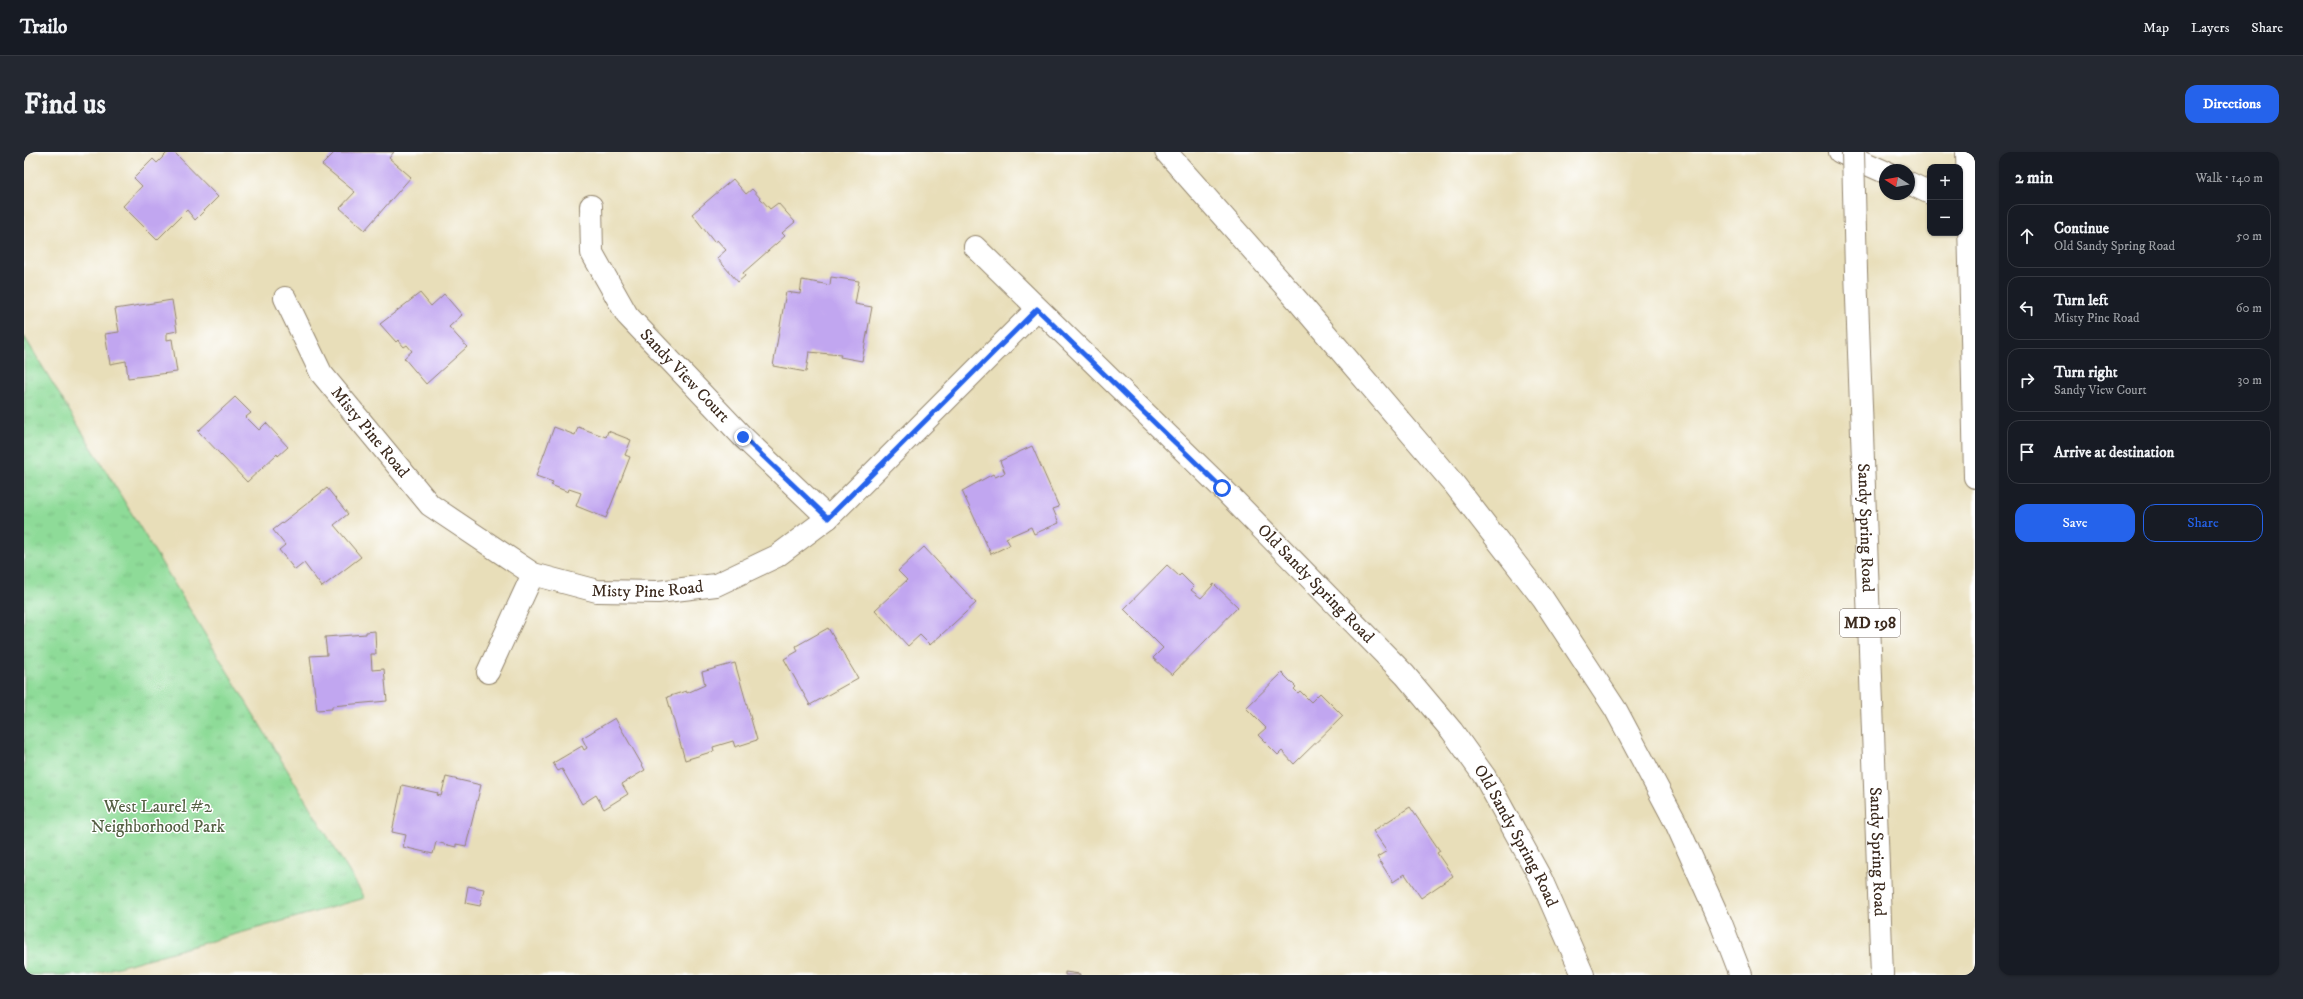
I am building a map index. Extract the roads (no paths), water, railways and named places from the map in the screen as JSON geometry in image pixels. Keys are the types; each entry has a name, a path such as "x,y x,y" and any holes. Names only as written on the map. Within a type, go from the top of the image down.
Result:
{"main road":[{"path":"1166,152 1298,301 1454,484 1543,599 1624,724 1676,822 1721,923 1741,975"},
{"path":"1840,152 1879,169"},
{"name":"Sandy Spring Road","path":"1853,152 1882,975"},
{"path":"1968,152 1975,478"},
{"path":"1915,186 1927,192"},
{"name":"Sandy View Court","path":"591,206 592,253 627,315 743,437 828,518"},
{"path":"1963,207 1975,213"},
{"name":"Old Sandy Spring Road","path":"975,247 1222,488 1405,675 1452,731 1485,777 1518,834 1541,879 1583,975"},
{"name":"Misty Pine Road","path":"285,298 321,373 430,505 533,574 598,591 658,592 716,585 777,556 828,518 1037,309"},
{"path":"488,672 533,574"}],"park label":[{"name":"West Laurel #2 Neighborhood Park","path":"158,817"}]}
